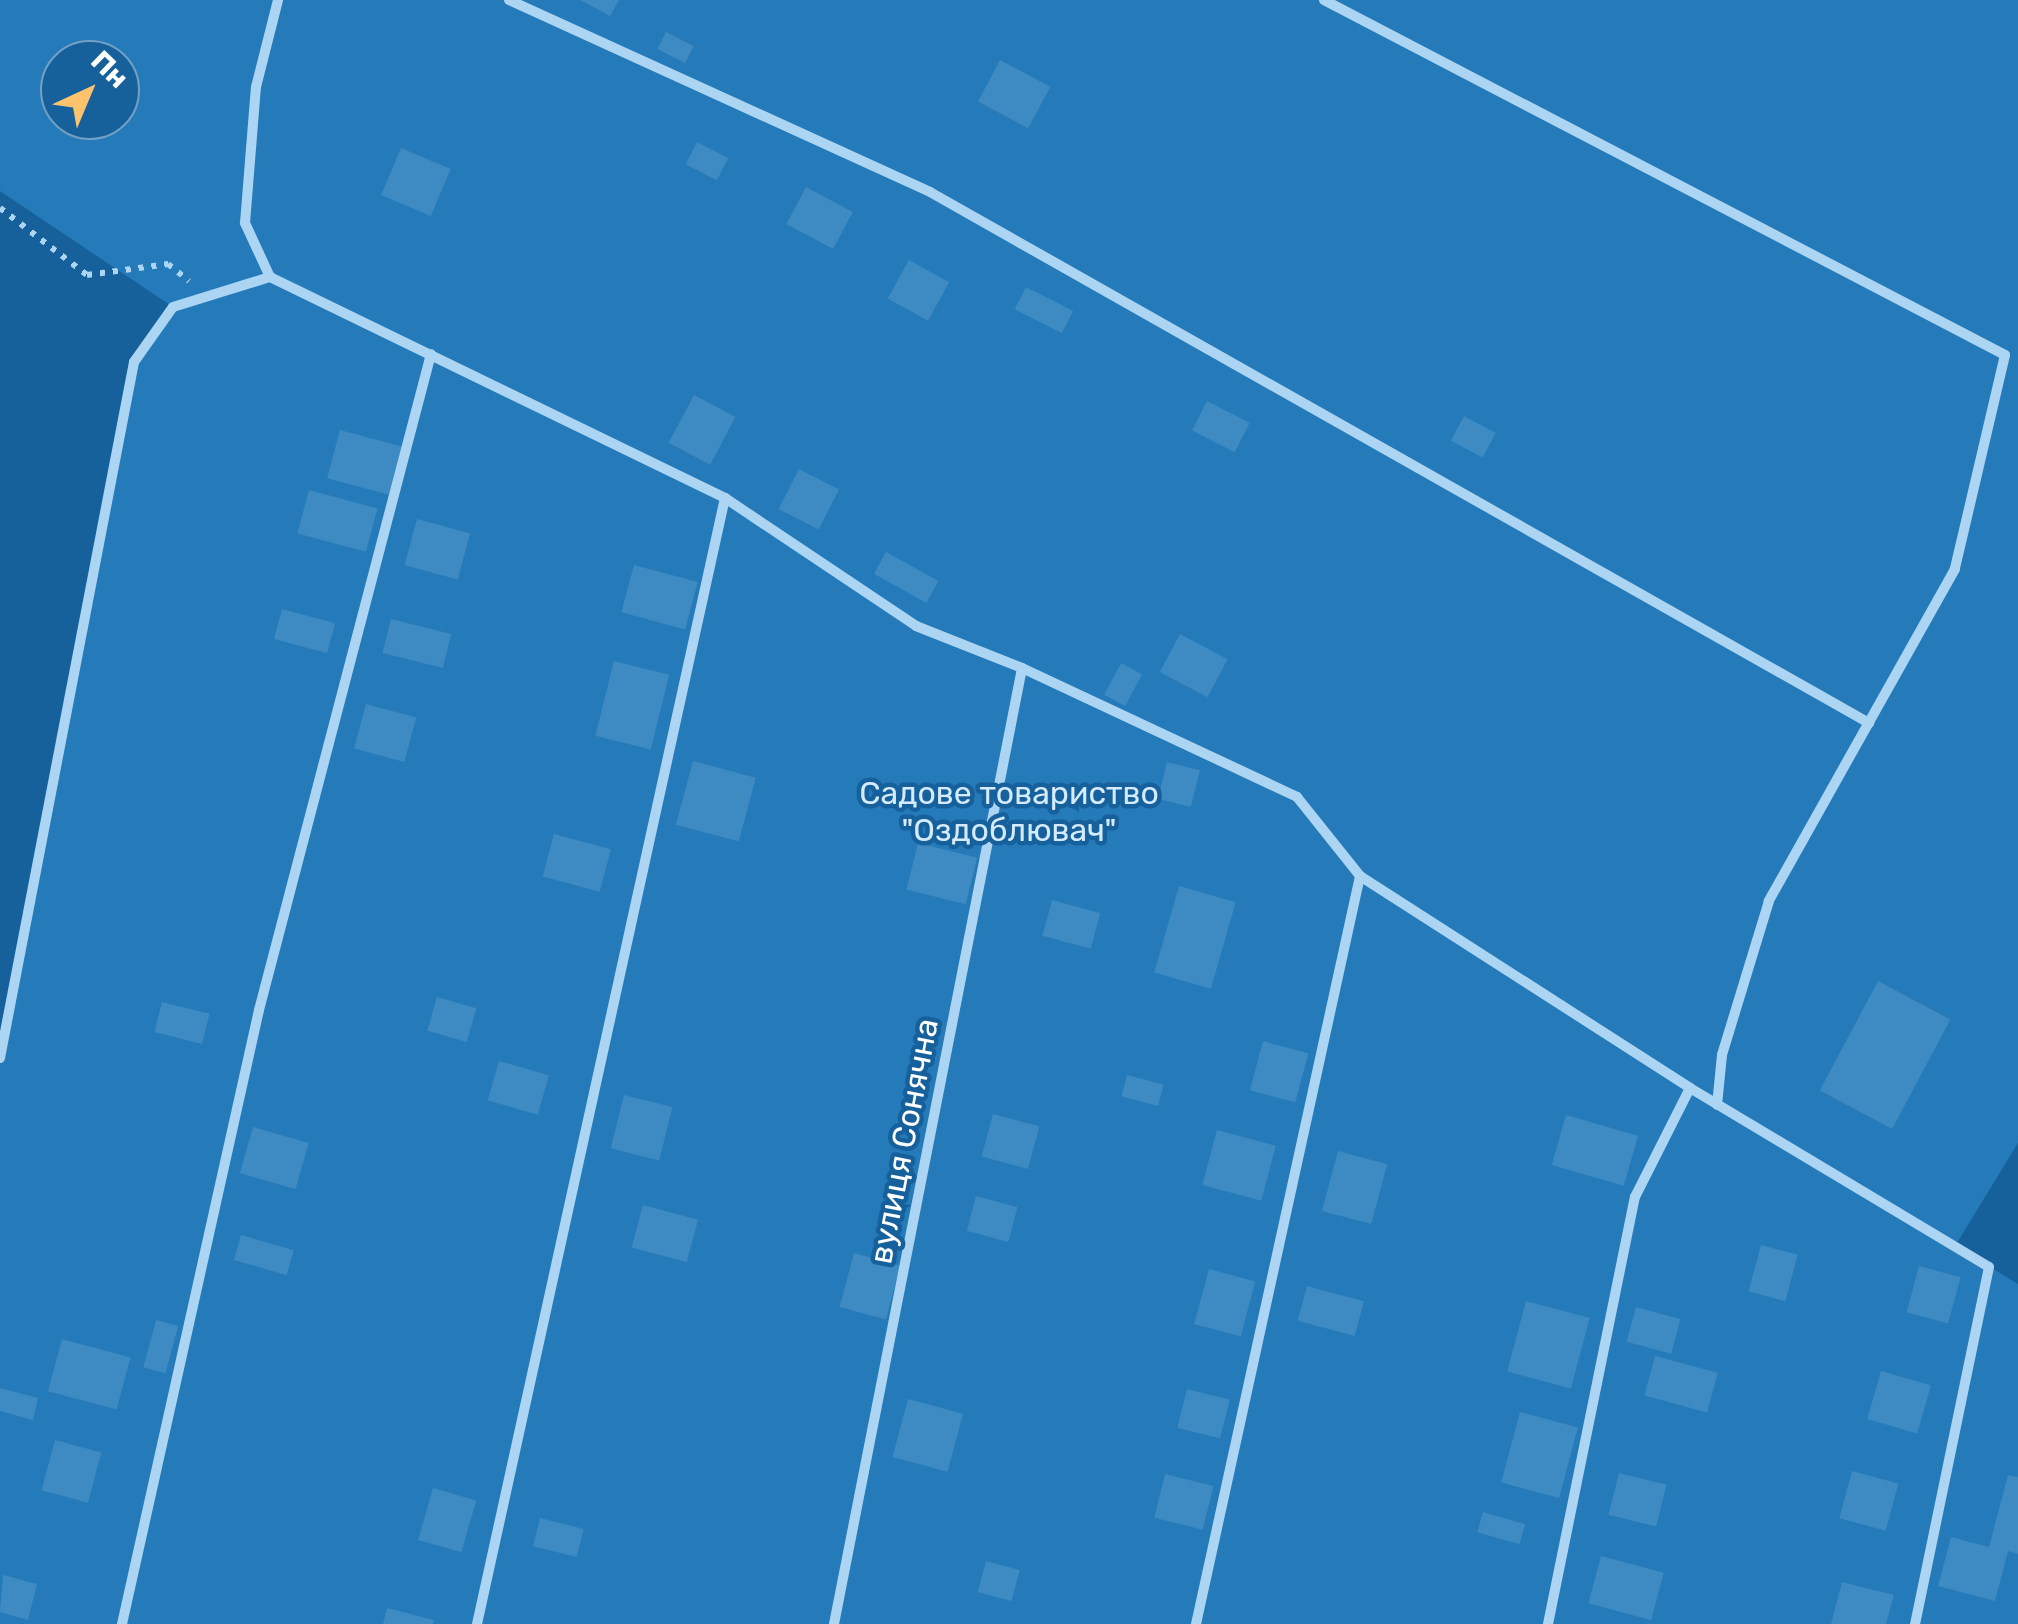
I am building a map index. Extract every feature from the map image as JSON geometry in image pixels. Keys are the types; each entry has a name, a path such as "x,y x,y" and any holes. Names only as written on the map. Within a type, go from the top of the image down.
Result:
{"street":[{"path":"278,0 256,88 245,223 270,277 725,498 916,626 1022,668 1297,797 1360,876 1717,1105 1989,1267 1915,1624"},
{"path":"509,0 930,192 1869,722"},
{"path":"1324,0 2004,355 1956,569 1770,901 1722,1055 1717,1105"},
{"path":"0,1058 134,362 173,307 270,277"},
{"path":"122,1624 259,1010 431,354"},
{"path":"478,1624 725,498"},
{"name":"вулиця Сонячна","path":"834,1624 1022,668"},
{"path":"1196,1624 1360,876"},
{"path":"1548,1624 1635,1198 1690,1088"}],"path":[{"path":"0,208 87,275 168,264 208,296"}],"green space":[{"name":"Садове товариство \"Оздоблювач\"","path":"0,0 2018,0 2018,1143 1955,1246 2018,1284 2018,1624 0,1624 0,1058 134,362 173,307 0,191"}],"building":[{"path":"580,0 619,0 610,16"},
{"path":"666,32 694,46 685,63 657,49"},
{"path":"1000,60 1050,87 1028,128 978,101"},
{"path":"697,142 728,158 717,180 686,164"},
{"path":"401,148 451,169 431,216 381,195"},
{"path":"806,187 853,212 833,249 786,224"},
{"path":"909,260 949,282 928,321 888,298"},
{"path":"1026,287 1073,311 1062,333 1015,309"},
{"path":"694,395 735,417 710,465 669,443"},
{"path":"1207,401 1250,423 1235,452 1192,430"},
{"path":"1464,416 1496,433 1483,458 1451,441"},
{"path":"340,430 402,447 389,495 327,478"},
{"path":"799,469 839,489 819,530 779,509"},
{"path":"309,490 378,508 366,552 297,533"},
{"path":"417,519 470,533 458,580 405,565"},
{"path":"886,552 938,581 926,603 874,574"},
{"path":"634,565 698,582 685,629 621,612"},
{"path":"282,609 335,623 327,653 274,639"},
{"path":"391,619 451,634 443,668 383,653"},
{"path":"1180,634 1228,659 1207,697 1160,672"},
{"path":"614,661 669,675 651,750 595,736"},
{"path":"1121,663 1142,674 1125,706 1104,695"},
{"path":"366,704 416,717 404,762 354,748"},
{"path":"693,761 756,778 739,842 676,825"},
{"path":"1167,762 1200,770 1191,807 1158,799"},
{"path":"554,834 611,849 600,892 543,877"},
{"path":"918,843 977,858 966,904 906,890"},
{"path":"1179,886 1236,902 1211,989 1154,973"},
{"path":"1052,900 1100,913 1091,949 1042,936"},
{"path":"1878,981 1950,1019 1892,1129 1820,1090"},
{"path":"437,997 476,1008 467,1042 427,1031"},
{"path":"162,1002 210,1014 202,1044 155,1032"},
{"path":"1263,1041 1308,1053 1295,1102 1250,1090"},
{"path":"499,1061 549,1075 538,1115 488,1100"},
{"path":"1127,1075 1164,1085 1158,1106 1121,1096"},
{"path":"624,1095 673,1107 659,1160 611,1148"},
{"path":"993,1114 1039,1126 1028,1169 982,1157"},
{"path":"1566,1115 1638,1136 1624,1186 1552,1165"},
{"path":"253,1127 309,1143 296,1189 240,1173"},
{"path":"1217,1130 1276,1146 1261,1201 1202,1185"},
{"path":"1338,1151 1387,1164 1371,1224 1322,1211"},
{"path":"976,1196 1018,1207 1008,1242 967,1231"},
{"path":"643,1205 698,1220 687,1262 632,1248"},
{"path":"241,1235 294,1250 287,1275 234,1260"},
{"path":"1761,1245 1798,1255 1785,1301 1749,1291"},
{"path":"854,1253 900,1265 886,1320 840,1307"},
{"path":"1919,1266 1961,1277 1948,1323 1907,1312"},
{"path":"1209,1269 1255,1281 1241,1336 1194,1324"},
{"path":"1307,1286 1364,1301 1355,1336 1298,1321"},
{"path":"1526,1301 1590,1318 1571,1389 1507,1372"},
{"path":"1636,1307 1680,1319 1671,1354 1627,1342"},
{"path":"156,1320 178,1326 166,1373 143,1367"},
{"path":"62,1339 131,1357 117,1410 48,1391"},
{"path":"1655,1356 1718,1373 1707,1412 1644,1396"},
{"path":"1881,1371 1931,1385 1917,1433 1867,1419"},
{"path":"0,1388 38,1398 33,1420 0,1411"},
{"path":"1187,1389 1230,1400 1220,1438 1177,1428"},
{"path":"908,1399 963,1414 948,1472 892,1457"},
{"path":"1520,1412 1578,1428 1559,1498 1501,1483"},
{"path":"55,1440 101,1452 88,1503 42,1490"},
{"path":"1852,1471 1898,1483 1886,1531 1839,1518"},
{"path":"1619,1473 1667,1485 1656,1527 1609,1515"},
{"path":"1165,1474 1214,1486 1203,1530 1154,1518"},
{"path":"2008,1475 2018,1477 2018,1554 2008,1551 1995,1601 1938,1586 1951,1537 1989,1547"},
{"path":"433,1488 476,1500 461,1552 418,1540"},
{"path":"1483,1512 1525,1524 1520,1544 1477,1532"},
{"path":"540,1518 584,1529 577,1557 533,1546"},
{"path":"1601,1556 1664,1573 1651,1620 1588,1603"},
{"path":"986,1561 1020,1570 1012,1601 978,1592"},
{"path":"3,1575 37,1584 28,1620 0,1612"},
{"path":"1842,1582 1894,1595 1886,1624 1831,1624"},
{"path":"387,1608 434,1620 433,1624 383,1624"}]}
